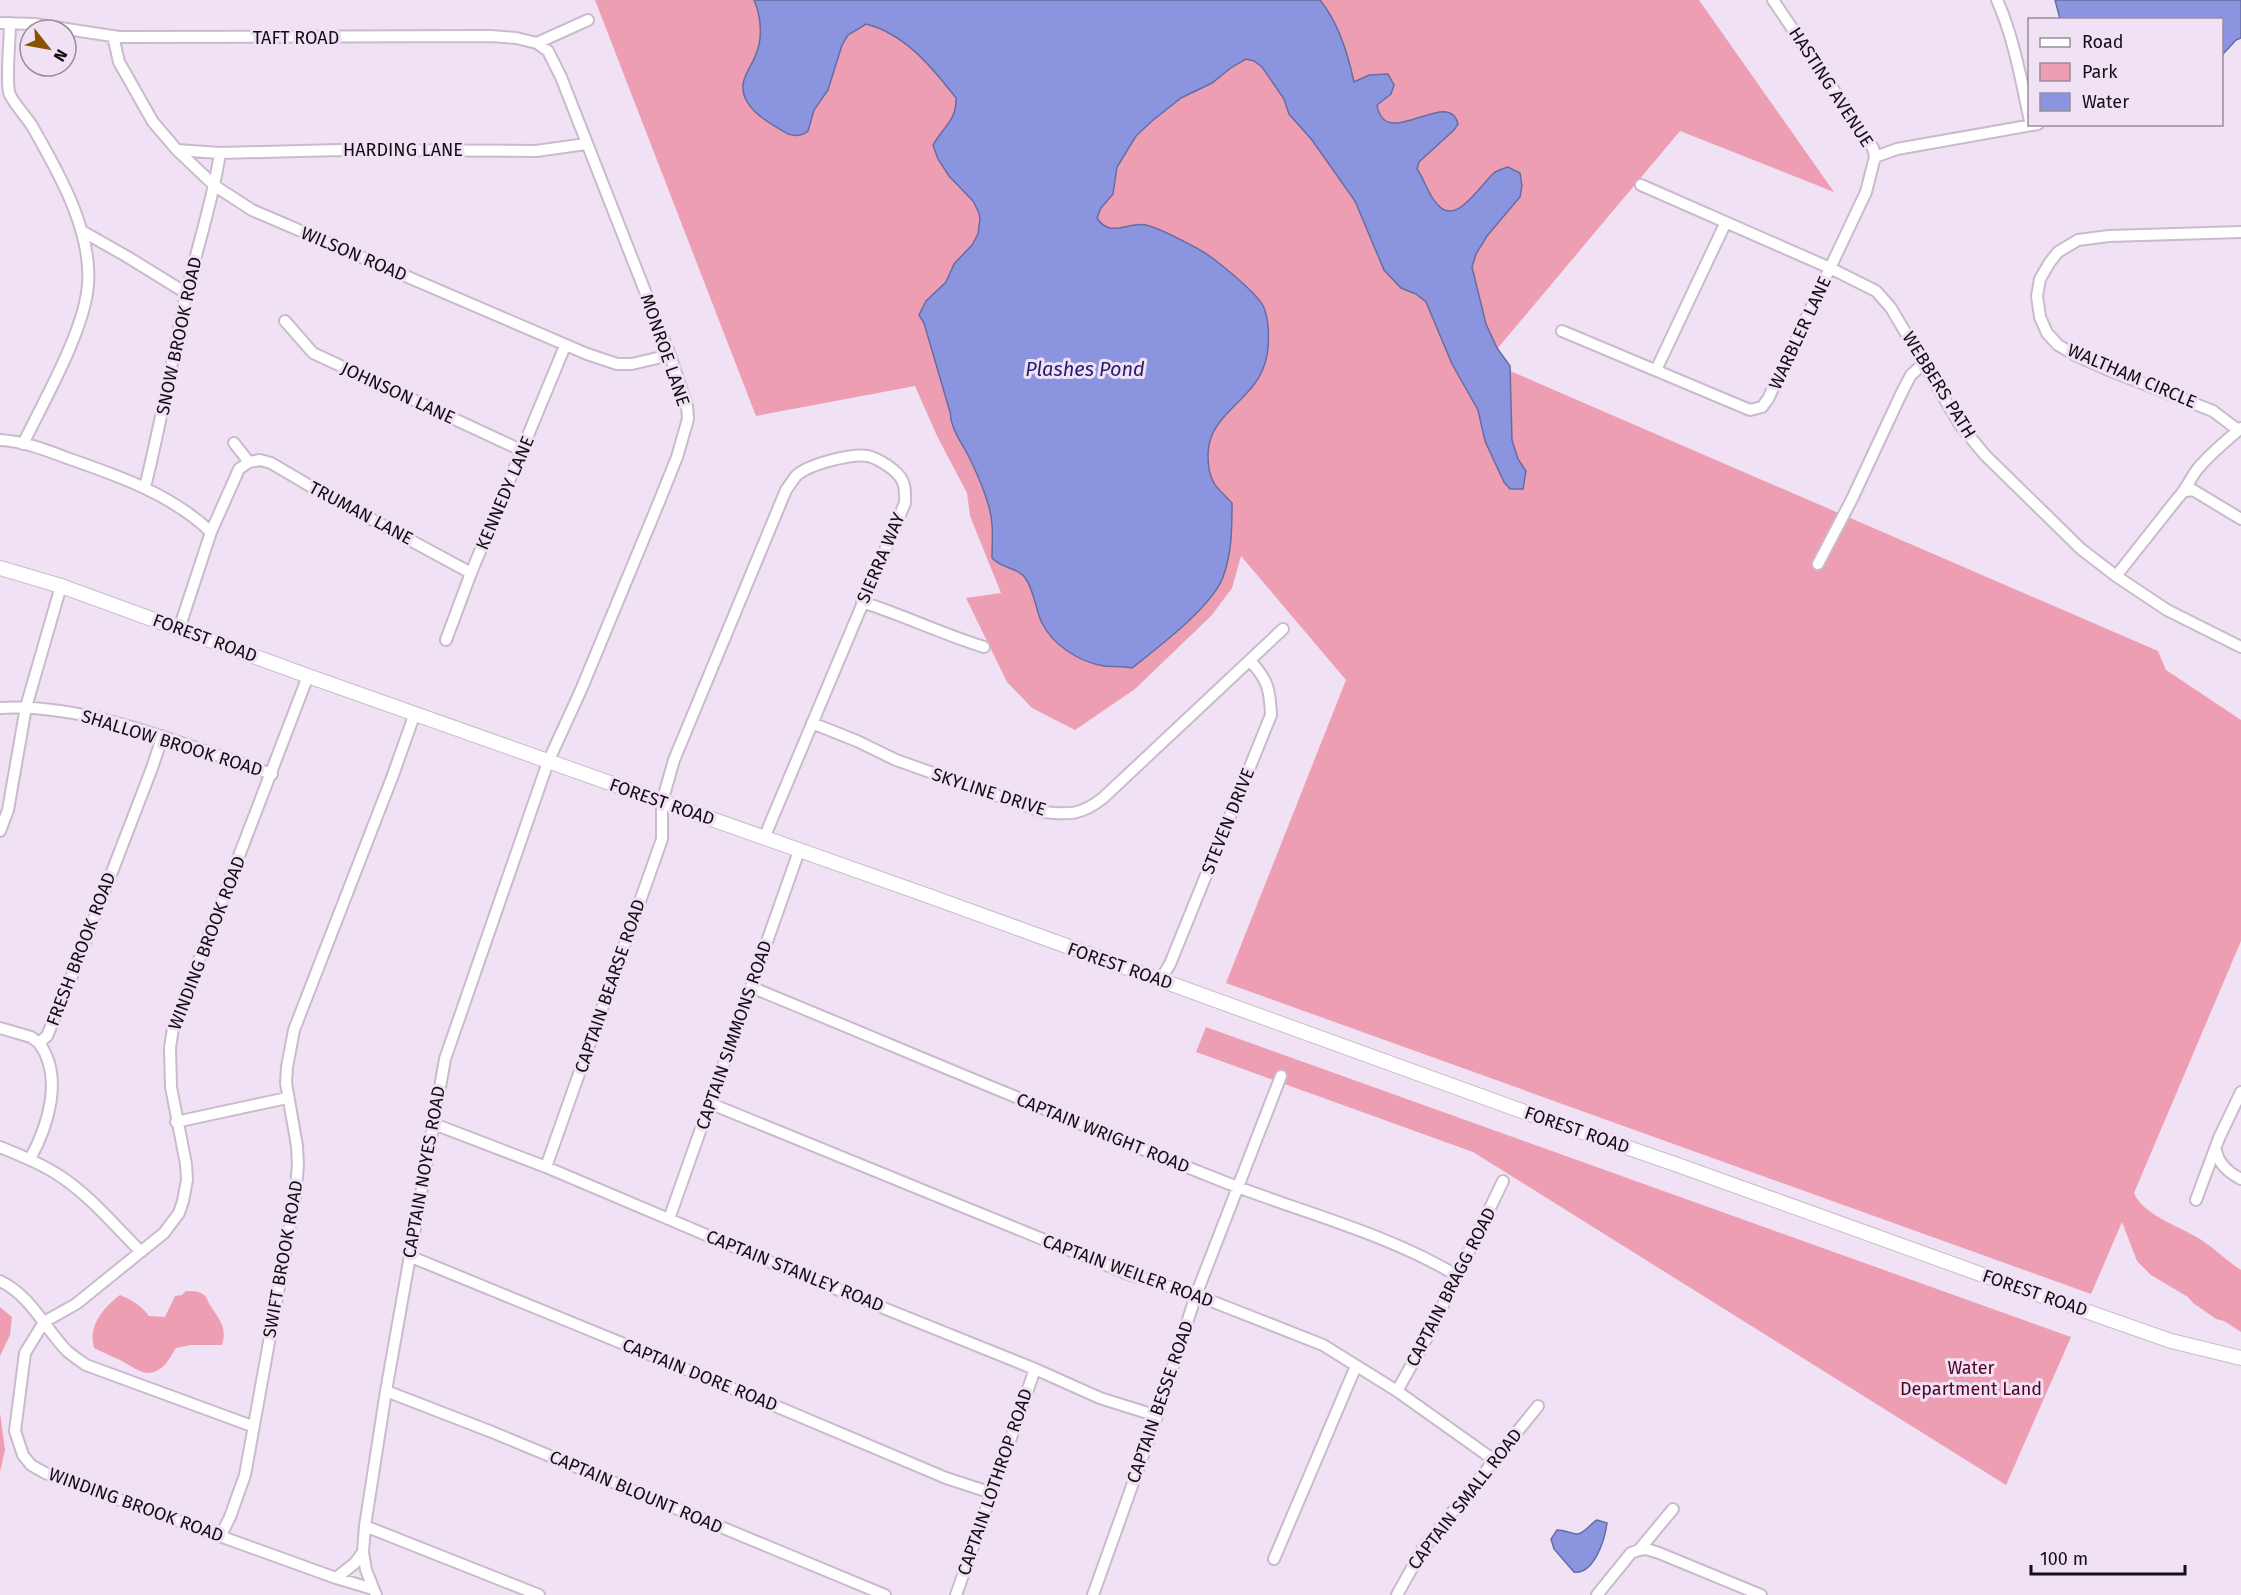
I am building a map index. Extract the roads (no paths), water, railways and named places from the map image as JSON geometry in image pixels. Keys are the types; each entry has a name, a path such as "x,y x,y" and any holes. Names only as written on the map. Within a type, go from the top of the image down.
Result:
{"main road":[{"name":"FOREST ROAD","path":"0,568 62,586 1530,1114 2171,1341 2241,1358"}],"street":[{"name":"HASTING AVENUE","path":"1773,0 1873,148 1875,157 1897,149 2028,123"},
{"path":"1997,0 2004,16 2028,114"},
{"path":"537,43 588,20"},
{"path":"5,23 5,94 27,117 48,154 82,231 88,258 88,291 84,306 65,356 23,444"},
{"name":"TAFT ROAD","path":"5,23 34,24 113,36 164,38 491,36 537,43"},
{"name":"WILSON ROAD","path":"113,36 119,62 153,122 177,150 215,186 252,210 566,346 617,364 632,364 670,355"},
{"name":"MONROE LANE","path":"537,43 552,56 670,355 687,406 688,419 674,466 548,762"},
{"name":"HARDING LANE","path":"177,150 220,153 339,150 536,151 586,144"},
{"path":"215,186 220,153"},
{"name":"WARBLER LANE","path":"1562,331 1750,410 1762,407 1768,399 1866,192 1875,157"},
{"name":"WEBBERS PATH","path":"1641,185 1830,268 1876,291 1883,297 1960,425 1985,455 2081,549 2167,610 2241,647"},
{"name":"SNOW BROOK ROAD","path":"145,487 163,412 186,293 215,186"},
{"path":"1656,370 1726,222"},
{"path":"82,231 186,293"},
{"name":"WALTHAM CIRCLE","path":"2240,429 2213,411 2111,371 2058,345 2047,333 2040,317 2037,296 2040,279 2049,262 2058,252 2078,240 2109,236 2241,232"},
{"name":"JOHNSON LANE","path":"285,321 313,353 523,451"},
{"name":"KENNEDY LANE","path":"447,640 471,573 566,346"},
{"path":"1818,564 1852,499 1903,390 1911,375 1924,363"},
{"path":"2116,576 2177,499 2186,491 2194,473 2240,429"},
{"path":"0,440 16,441 100,469 145,487 179,506 211,532"},
{"path":"179,629 211,532 239,470 249,462 234,443"},
{"name":"SIERRA WAY","path":"662,802 674,760 786,490 796,476 802,472 836,459 861,455 880,461 898,474 903,481 905,502 764,838"},
{"name":"TRUMAN LANE","path":"249,462 260,460 271,463 471,573"},
{"path":"2186,491 2193,490 2241,519"},
{"path":"0,831 8,810 26,706 62,586"},
{"path":"862,602 890,610 951,637 984,647"},
{"name":"SKYLINE DRIVE","path":"812,723 896,760 1032,808 1063,814 1077,813 1088,810 1103,798 1164,738 1283,629"},
{"name":"STEVEN DRIVE","path":"1160,980 1170,964 1271,714 1266,680 1250,661"},
{"name":"WINDING BROOK ROAD","path":"308,676 173,1028 169,1064 176,1122 186,1164 187,1180 179,1213 169,1228 141,1252 76,1304 44,1322 25,1353 15,1431 19,1446 31,1465 63,1481 221,1535 375,1592"},
{"name":"SHALLOW BROOK ROAD","path":"0,708 26,706 63,710 93,717 272,774"},
{"name":"SWIFT BROOK ROAD","path":"221,1535 230,1517 244,1475 295,1198 297,1146 287,1098 287,1067 294,1030 393,775 414,713"},
{"name":"FRESH BROOK ROAD","path":"30,1159 45,1128 50,1099 51,1070 45,1052 39,1043 47,1036 70,981 162,738"},
{"name":"CAPTAIN NOYES ROAD","path":"375,1592 363,1552 365,1526 409,1256 445,1059 548,762"},
{"name":"CAPTAIN BEARSE ROAD","path":"546,1167 662,839 662,802"},
{"name":"CAPTAIN SIMMONS ROAD","path":"669,1219 799,851"},
{"name":"CAPTAIN WRIGHT ROAD","path":"751,987 1237,1187 1400,1247 1429,1259 1456,1275"},
{"path":"0,1028 31,1037 39,1043"},
{"name":"CAPTAIN BESSE ROAD","path":"1093,1595 1157,1416 1196,1295 1281,1076"},
{"path":"2196,1200 2219,1138 2241,1092"},
{"path":"176,1122 287,1098"},
{"name":"CAPTAIN WEILER ROAD","path":"709,1103 1128,1274 1196,1295 1323,1345 1397,1391 1494,1460"},
{"name":"CAPTAIN STANLEY ROAD","path":"434,1124 546,1167 1100,1398 1157,1416"},
{"path":"0,1147 30,1159 62,1178 79,1191 141,1252"},
{"path":"2216,1151 2228,1172 2241,1179"},
{"name":"CAPTAIN BRAGG ROAD","path":"1397,1391 1430,1332 1503,1181"},
{"name":"CAPTAIN DORE ROAD","path":"409,1256 775,1405 946,1478 992,1493"},
{"path":"0,1281 9,1285 26,1300 68,1352 86,1365 252,1426"},
{"path":"1274,1559 1356,1366"},
{"name":"CAPTAIN LOTHROP ROAD","path":"956,1595 1035,1369"},
{"name":"CAPTAIN BLOUNT ROAD","path":"386,1391 503,1436 885,1595"},
{"name":"CAPTAIN SMALL ROAD","path":"1397,1595 1422,1550 1538,1406"},
{"path":"1639,1550 1673,1509"},
{"path":"365,1526 539,1595"},
{"path":"1597,1595 1631,1553 1646,1549 1747,1592 1761,1595"},
{"path":"336,1578 355,1563 363,1552"}],"water":[{"name":"Plashes Pond","path":"754,0 1320,0 1342,39 1354,82 1369,75 1388,74 1394,85 1391,94 1377,105 1382,118 1392,123 1404,122 1443,112 1452,114 1458,124 1419,162 1417,169 1438,205 1445,210 1453,211 1469,200 1495,172 1508,167 1520,173 1522,186 1520,197 1487,236 1476,254 1472,267 1486,324 1497,348 1510,366 1512,440 1518,459 1526,471 1523,489 1510,489 1504,482 1485,441 1478,410 1452,364 1426,302 1416,294 1401,288 1384,270 1355,201 1312,140 1289,114 1284,99 1262,67 1246,59 1212,83 1181,98 1136,136 1117,167 1113,194 1101,208 1097,218 1102,224 1114,228 1146,225 1166,232 1195,247 1235,277 1254,294 1264,308 1268,337 1264,366 1258,379 1222,419 1210,442 1208,459 1211,477 1232,503 1231,540 1226,568 1217,589 1196,614 1132,668 1095,664 1068,651 1053,638 1042,623 1031,590 1023,575 992,558 991,513 974,467 954,429 924,323 919,315 926,301 946,282 954,264 972,245 978,234 980,219 973,201 949,176 938,159 933,145 952,118 956,98 917,53 893,35 866,24 848,35 842,45 828,90 814,110 808,131 799,135 786,133 754,111 743,89 744,80 760,41 760,20"},
{"path":"2055,0 2241,0 2241,38 2236,40 2223,54 2223,18 2060,18"},
{"path":"1597,1520 1607,1523 1601,1546 1593,1562 1587,1568 1574,1572 1554,1549 1551,1539 1557,1530 1580,1534"}],"park label":[{"name":"Water Department Land","path":"1971,1378"}]}
